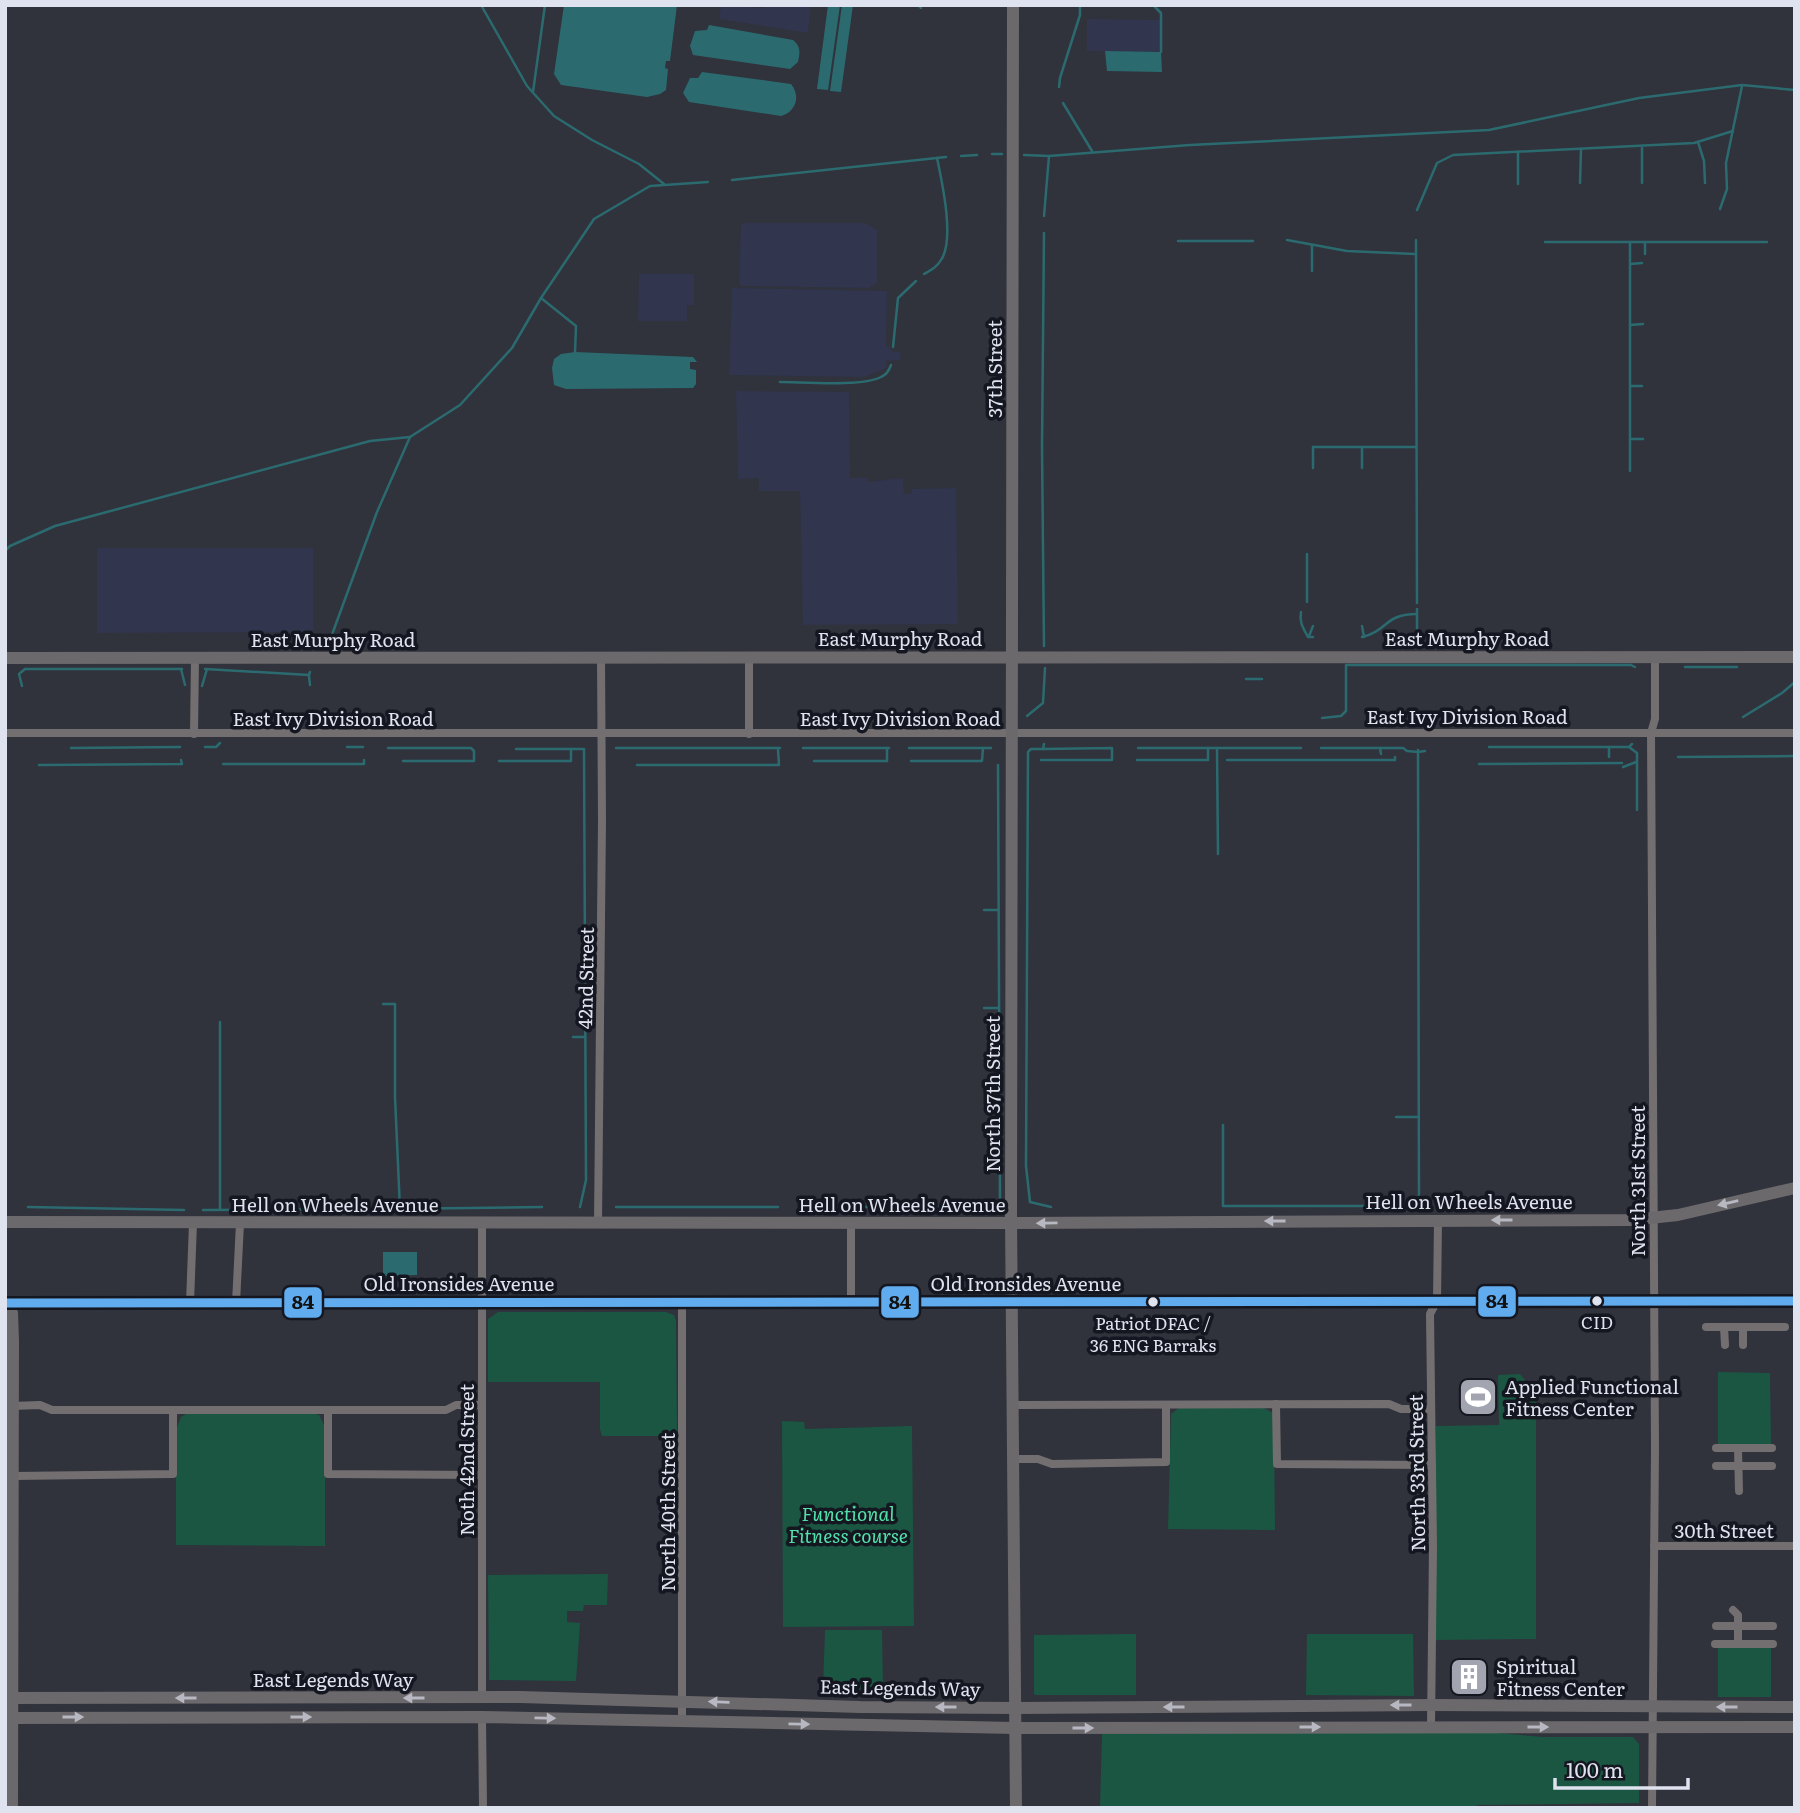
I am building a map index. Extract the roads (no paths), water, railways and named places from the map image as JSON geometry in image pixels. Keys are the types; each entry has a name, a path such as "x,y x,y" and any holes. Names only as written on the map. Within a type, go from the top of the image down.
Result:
{"street":[{"name":"37th Street","path":"1013,5 1013,733"},
{"name":"North 31st Street","path":"1652,1808 1654,1546 1651,733 1655,719 1655,656"},
{"name":"42nd Street","path":"598,1223 601,657"},
{"path":"749,657 749,734"},
{"name":"East Murphy Road","path":"5,658 1795,657"},
{"path":"194,734 195,658"},
{"name":"East Ivy Division Road","path":"5,733 1795,733"},
{"name":"North 37th Street","path":"1013,733 1011,1223 1016,1808"},
{"name":"Hell on Wheels Avenue","path":"5,1222 1011,1223 1653,1218 1678,1215 1795,1188"},
{"name":"North 33rd Street","path":"1430,1727 1430,1314 1437,1301 1438,1220"},
{"path":"190,1303 193,1223"},
{"path":"236,1303 240,1223"},
{"name":"Noth 42nd Street","path":"482,1223 482,1698"},
{"path":"851,1223 851,1303"},
{"name":"Old Ironsides Avenue","path":"5,1304 1795,1301"},
{"name":"North 40th Street","path":"682,1303 682,1721"},
{"path":"5,1304 12,1313 13,1476 9,1530 12,1808"},
{"path":"1706,1326 1785,1326"},
{"path":"1724,1326 1725,1345"},
{"path":"1743,1327 1743,1345"},
{"path":"1276,1404 1277,1464 1432,1465"},
{"path":"1013,1405 1389,1404 1401,1409 1431,1409"},
{"path":"12,1406 40,1405 52,1410 328,1411 446,1410 456,1405 482,1405"},
{"path":"1013,1459 1038,1459 1052,1464 1167,1462 1166,1405"},
{"path":"13,1476 173,1474 173,1411"},
{"path":"328,1411 328,1474 482,1475"},
{"path":"1716,1448 1772,1448"},
{"path":"1738,1448 1739,1491"},
{"path":"1716,1466 1772,1466"},
{"name":"30th Street","path":"1654,1546 1795,1546"},
{"path":"1733,1610 1738,1615 1738,1644"},
{"path":"1716,1626 1773,1626"},
{"path":"1715,1644 1773,1644"},
{"path":"483,1808 482,1717 494,1705 520,1697"},
{"name":"East Legends Way","path":"9,1698 520,1697 860,1707 1795,1707"},
{"path":"450,1717 475,1708 480,1705 482,1698"},
{"name":"East Legends Way","path":"9,1718 482,1717 1015,1728 1795,1727"}],"waterway":[{"path":"481,5 527,86 554,116 592,140 639,164 664,184"},
{"path":"533,92 545,5"},
{"path":"918,5 921,8"},
{"path":"1059,87 1080,15 1080,5"},
{"path":"1153,5 1161,13 1161,52"},
{"path":"1024,155 1049,156 1190,145 1489,130 1639,98 1742,85 1795,90"},
{"path":"1720,209 1727,189 1726,163 1742,86"},
{"path":"1063,103 1092,151"},
{"path":"1417,210 1437,163 1453,155 1694,143 1733,131"},
{"path":"1698,142 1704,161 1705,183"},
{"path":"1642,148 1642,183"},
{"path":"1580,183 1581,149"},
{"path":"1518,152 1518,184"},
{"path":"992,154 1002,154"},
{"path":"961,156 977,155"},
{"path":"1044,216 1049,156"},
{"path":"732,180 946,157"},
{"path":"924,274 939,262 947,239 946,210 937,158"},
{"path":"330,640 377,512 410,437 460,405 512,348 541,298 594,219 650,186 708,182"},
{"path":"1044,233 1044,646"},
{"path":"1287,240 1347,251 1415,254"},
{"path":"1416,240 1417,603"},
{"path":"1178,241 1253,241"},
{"path":"1545,242 1767,242"},
{"path":"1630,242 1630,471"},
{"path":"1645,243 1645,254"},
{"path":"1312,246 1312,271"},
{"path":"1630,264 1642,263"},
{"path":"893,347 898,298 916,281"},
{"path":"541,298 576,326 575,352"},
{"path":"1630,325 1643,324"},
{"path":"780,382 860,382 883,376 891,365"},
{"path":"1630,386 1642,386"},
{"path":"5,551 10,546 55,526 370,441 410,437"},
{"path":"1630,439 1643,439"},
{"path":"1313,468 1313,447 1416,447"},
{"path":"1362,447 1362,468"},
{"path":"1307,554 1307,602"},
{"path":"1417,609 1417,636"},
{"path":"1301,612 1303,628 1308,637 1313,637"},
{"path":"1362,637 1398,617 1417,614"},
{"path":"1309,636 1313,626"},
{"path":"1362,626 1364,637"},
{"path":"1322,718 1341,716 1346,711 1346,665 1635,667"},
{"path":"1685,667 1737,667"},
{"path":"1027,716 1043,703 1045,668"},
{"path":"22,686 19,674 25,669 182,669"},
{"path":"181,669 185,685"},
{"path":"205,669 309,675 310,672"},
{"path":"202,686 207,669"},
{"path":"309,676 310,685"},
{"path":"1246,679 1262,679"},
{"path":"1743,717 1795,682"},
{"path":"205,747 216,747 220,743"},
{"path":"1041,760 1112,760 1112,748 1043,749 1044,744"},
{"path":"1489,747 1629,747 1632,744"},
{"path":"71,748 180,747"},
{"path":"347,747 363,747"},
{"path":"1609,747 1609,757"},
{"path":"1629,747 1637,753 1637,810"},
{"path":"388,748 471,748 474,751 474,761 403,761"},
{"path":"616,748 780,748"},
{"path":"803,748 889,748"},
{"path":"814,761 887,761 887,748"},
{"path":"909,748 991,748"},
{"path":"911,761 982,761 983,748"},
{"path":"1138,748 1301,748"},
{"path":"1137,760 1208,760 1208,748"},
{"path":"1321,748 1418,750"},
{"path":"1380,748 1381,754"},
{"path":"516,749 584,749 586,1180 580,1207"},
{"path":"499,761 571,761 571,749"},
{"path":"637,765 779,765 778,749"},
{"path":"1043,749 1031,749 1028,752 1026,1166 1030,1202 1051,1207"},
{"path":"1217,749 1218,854"},
{"path":"1419,1207 1418,752 1425,751"},
{"path":"1678,757 1795,756"},
{"path":"1227,760 1395,760 1395,757"},
{"path":"39,765 182,764 181,760"},
{"path":"223,764 364,764 364,760"},
{"path":"1623,767 1636,762"},
{"path":"1479,764 1622,763"},
{"path":"973,1206 999,1206 1000,1203 998,765"},
{"path":"984,910 998,910"},
{"path":"383,1004 395,1004 395,1097 400,1209"},
{"path":"984,1008 998,1008"},
{"path":"220,1022 220,1209"},
{"path":"573,1037 585,1037"},
{"path":"1396,1117 1419,1117"},
{"path":"1223,1125 1223,1206 1365,1206"},
{"path":"28,1207 184,1210"},
{"path":"386,1209 542,1207"},
{"path":"616,1207 778,1207"},
{"path":"807,1207 954,1207"},
{"path":"1416,1207 1428,1208"},
{"path":"1453,1208 1482,1208"},
{"path":"203,1210 367,1209"}],"place":[{"name":"CID","path":"1597,1301"},
{"name":"Patriot DFAC / 36 ENG Barraks","path":"1153,1302"},
{"name":"Applied Functional Fitness Center","path":"1478,1397"},
{"name":"Spiritual Fitness Center","path":"1469,1677"}],"park label":[{"name":"Functional Fitness course","path":"848,1524"}]}
